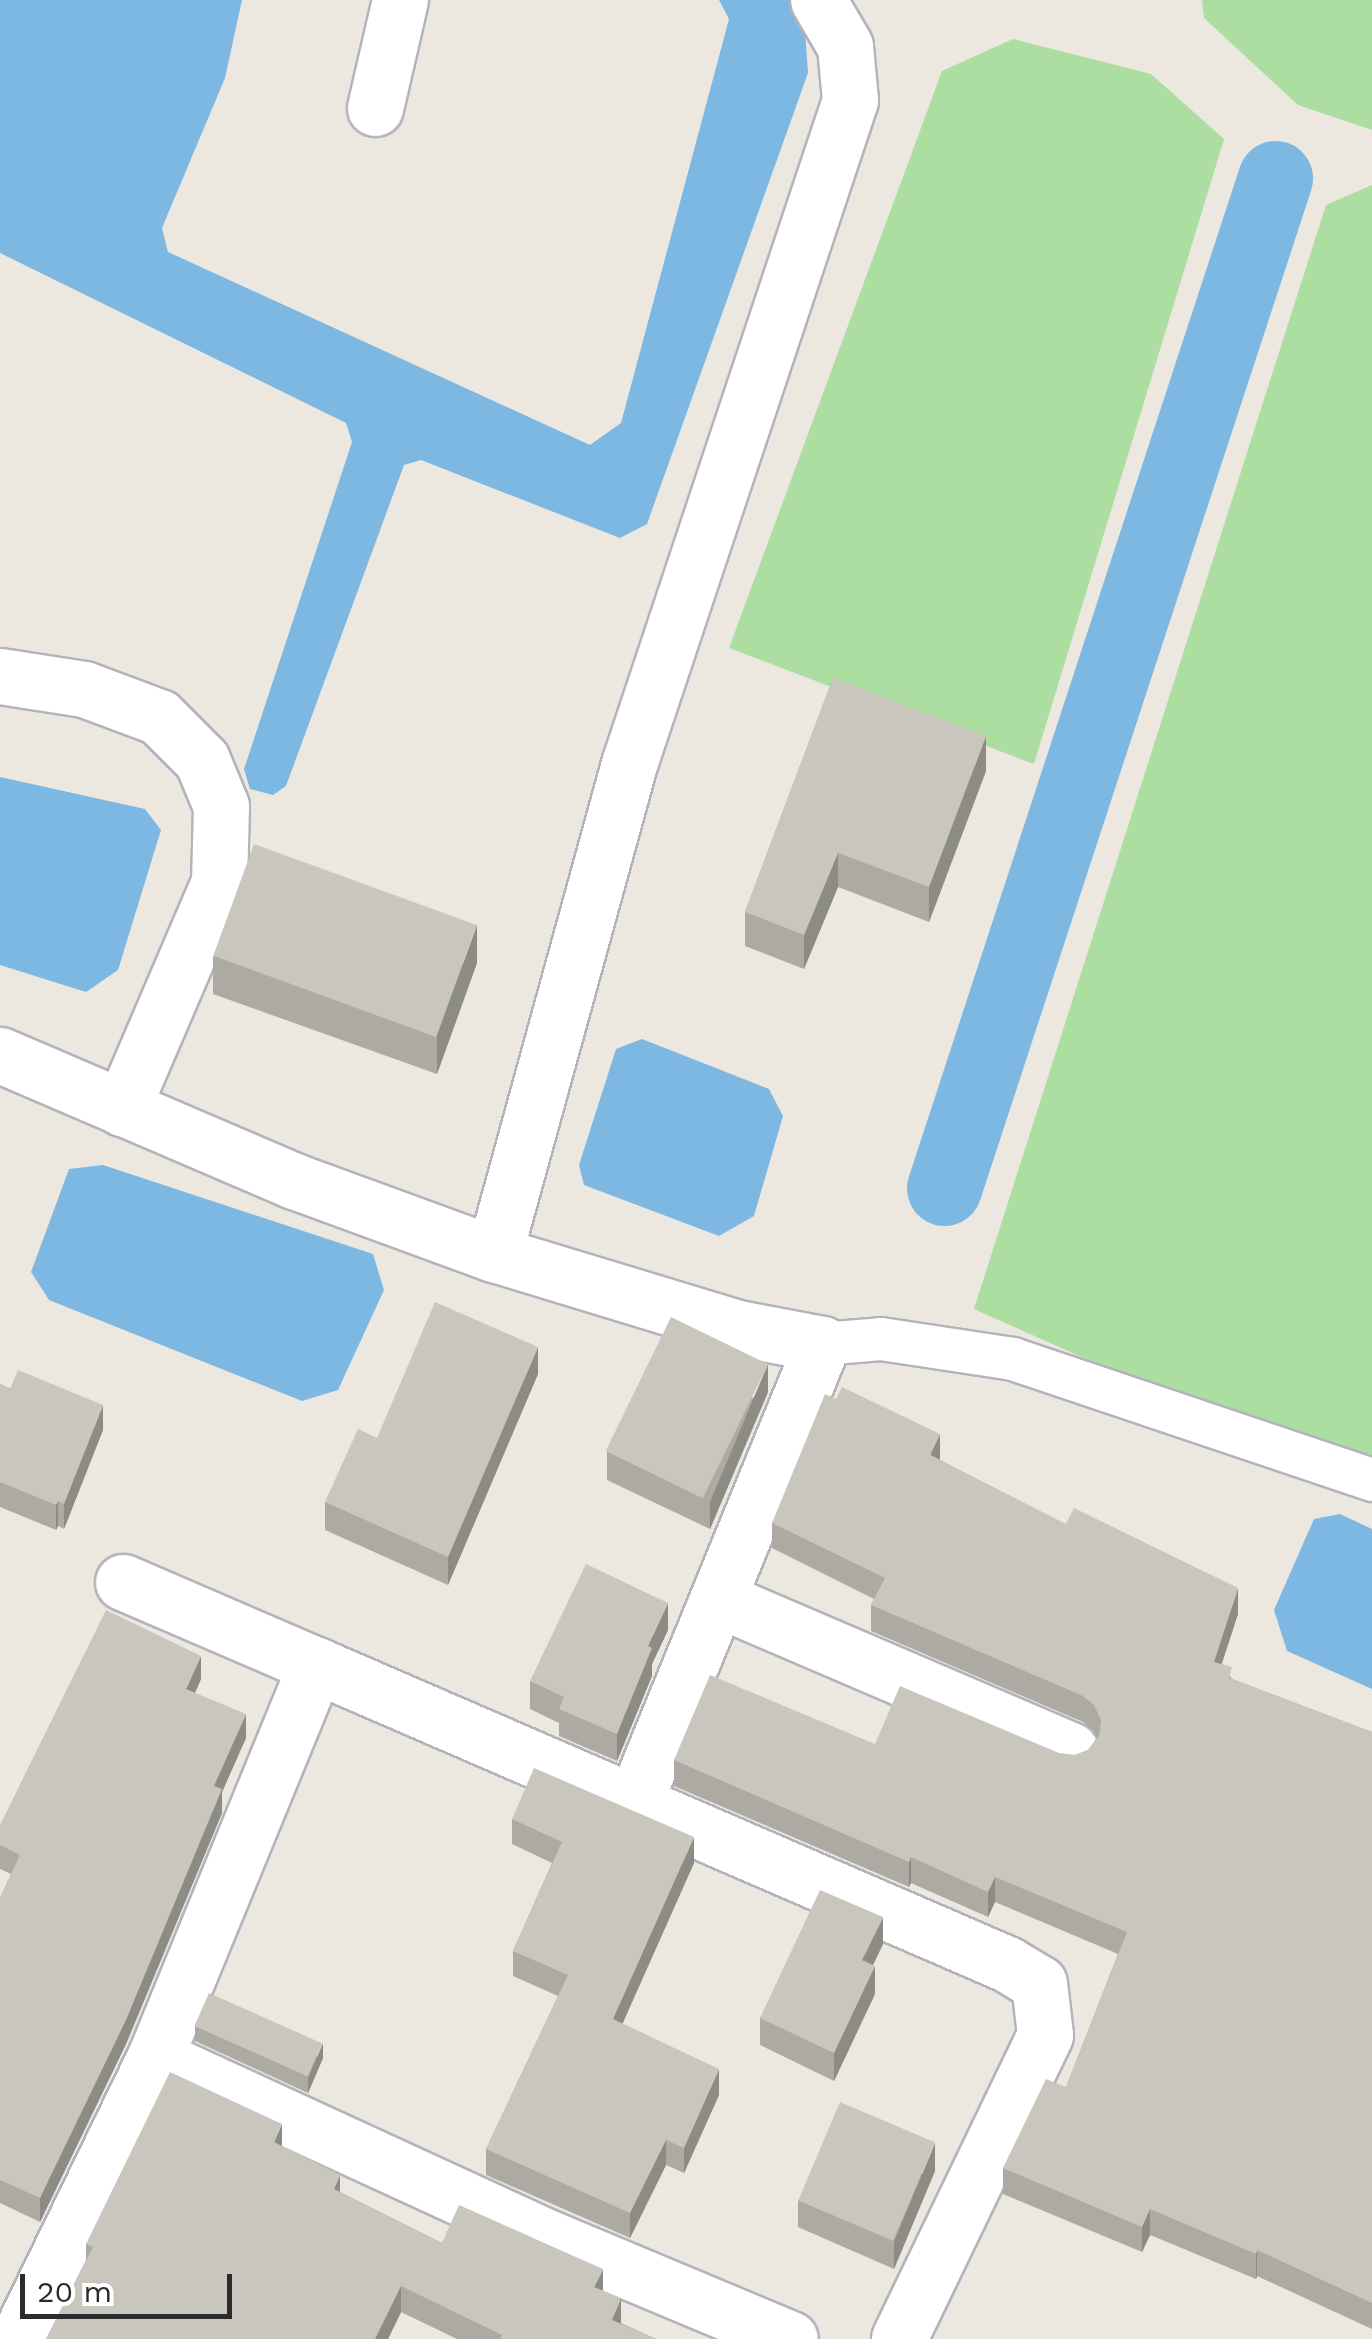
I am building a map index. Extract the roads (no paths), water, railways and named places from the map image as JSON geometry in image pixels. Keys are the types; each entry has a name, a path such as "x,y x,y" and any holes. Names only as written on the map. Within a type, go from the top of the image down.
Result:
{"street":[{"path":"375,108 400,0"},
{"path":"494,1254 630,764 850,100 845,46 818,0"},
{"path":"0,676 84,689 159,718 202,760 221,806 219,882 122,1108"},
{"path":"0,1055 294,1181 494,1254 738,1328 822,1344 634,1802"},
{"path":"123,1582 1007,1964 1039,1984 1045,2035 899,2339"},
{"path":"718,1598 1070,1750"},
{"path":"18,2339 155,2057 316,1666"},
{"path":"155,2057 548,2238 790,2339"}],"lane":[{"path":"822,1344 881,1339 1013,1358 1372,1480"}],"water":[{"path":"0,0 242,0 225,78 162,228 168,252 590,445 621,423 729,19 719,0 791,0 805,31 808,73 647,524 620,538 421,460 404,465 286,786 273,795 250,789 244,769 352,442 346,423 0,253"},
{"path":"0,777 145,809 161,830 118,970 86,992 0,965"},
{"path":"642,1039 769,1089 783,1116 754,1216 719,1236 584,1185 579,1165 616,1049"},
{"path":"103,1165 373,1254 384,1290 338,1390 302,1401 49,1300 31,1272 69,1169"},
{"path":"1340,1514 1372,1529 1372,1689 1287,1651 1274,1610 1314,1519"}],"waterway":[{"path":"944,1188 1275,178"}]}
